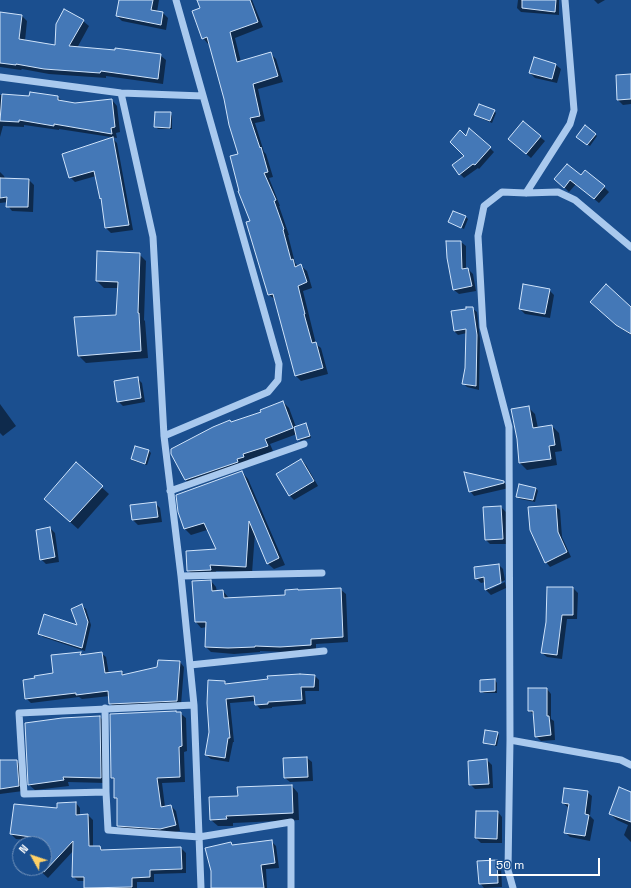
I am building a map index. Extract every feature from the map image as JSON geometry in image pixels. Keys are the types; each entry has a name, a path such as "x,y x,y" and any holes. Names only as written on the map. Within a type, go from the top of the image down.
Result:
{"street":[{"path":"164,436 268,392 278,380 279,364 176,0"},
{"path":"526,193 570,124 574,110 565,0"},
{"path":"0,77 121,93 203,96"},
{"path":"121,93 153,237 164,436 181,576 194,705 201,888"},
{"path":"513,888 508,870 510,740 509,427 483,327 478,236 484,206 502,192 558,192 575,200 631,247"},
{"path":"170,491 304,444"},
{"path":"181,576 322,573"},
{"path":"190,665 324,651"},
{"path":"106,792 24,794 19,713 194,705"},
{"path":"105,708 108,830 199,836 291,822 291,888"},
{"path":"510,740 621,760 631,765"}],"building":[{"path":"119,0 153,0 151,10 163,12 161,25 116,16"},
{"path":"197,0 250,0 258,22 230,32 237,62 271,52 278,76 253,84 260,116 250,118 260,148 261,147 268,172 264,173 276,200 274,201 284,229 291,260 293,259 295,267 301,264 307,282 298,286 312,343 316,342 323,368 295,376 273,294 268,295 246,222 250,221 238,191 230,156 238,154 229,125 224,99 207,37 202,39 192,11 200,8"},
{"path":"522,0 556,0 555,12 522,8"},
{"path":"64,9 84,20 69,46 115,50 115,48 161,54 158,79 101,71 100,73 44,69 0,63 0,12 22,15 19,39 55,45 56,24"},
{"path":"534,57 556,64 552,79 529,73"},
{"path":"631,74 631,99 617,100 616,75"},
{"path":"30,92 58,96 58,100 75,103 112,99 115,127 111,128 112,134 54,124 54,126 19,120 19,122 0,121 2,94 29,96"},
{"path":"479,104 495,110 490,121 474,115"},
{"path":"155,112 171,112 170,128 154,127"},
{"path":"523,121 541,136 526,154 508,139"},
{"path":"585,125 596,134 587,145 576,137"},
{"path":"469,128 491,147 475,165 473,164 459,175 452,165 464,156 450,142 460,130 466,136"},
{"path":"113,137 129,225 105,228 101,198 100,199 94,171 69,178 62,154"},
{"path":"567,164 581,175 585,170 605,186 594,199 570,180 564,188 554,179"},
{"path":"0,178 29,179 28,207 6,207 7,197 0,198"},
{"path":"453,211 466,216 461,228 448,222"},
{"path":"446,241 461,241 462,269 468,268 472,286 453,290 447,258"},
{"path":"97,251 140,253 138,313 141,351 78,356 74,317 116,315 118,282 96,281"},
{"path":"523,284 550,289 545,314 519,309"},
{"path":"606,284 631,307 631,334 616,325 590,302"},
{"path":"466,307 473,307 477,335 476,386 462,384 465,368 466,329 454,331 451,311 466,309"},
{"path":"138,377 141,398 117,402 114,381"},
{"path":"283,401 293,428 265,439 268,446 243,454 244,457 237,459 238,462 185,480 171,454 171,449 213,427 230,420 231,422 261,412 260,410"},
{"path":"529,406 533,428 552,425 555,445 549,446 551,459 519,463 517,439 511,409"},
{"path":"306,423 310,436 297,440 294,427"},
{"path":"135,446 149,450 145,464 131,459"},
{"path":"301,459 314,481 289,496 276,474"},
{"path":"76,462 103,486 70,522 44,499"},
{"path":"242,471 279,558 267,564 249,521 246,567 210,565 211,570 187,571 186,551 216,549 204,523 184,529 178,512 176,495"},
{"path":"464,472 504,481 504,483 469,492"},
{"path":"519,484 536,488 533,500 516,497"},
{"path":"156,502 158,517 132,520 130,505"},
{"path":"556,505 558,532 567,552 545,563 530,530 528,507"},
{"path":"501,506 503,539 485,540 483,507"},
{"path":"50,527 55,557 40,560 36,530"},
{"path":"499,564 501,583 485,590 484,577 475,579 474,567"},
{"path":"211,580 212,591 223,590 224,598 285,595 285,590 341,588 343,637 311,639 311,645 228,648 205,647 206,622 195,622 192,581"},
{"path":"547,587 573,587 573,615 562,615 557,655 541,653 546,622"},
{"path":"82,604 88,622 82,648 38,634 44,614 77,625 71,609"},
{"path":"81,652 80,655 102,652 105,673 122,671 122,675 157,667 158,660 180,661 177,701 109,704 108,691 25,699 23,680 35,678 34,676 53,673 51,655"},
{"path":"300,674 315,675 314,687 301,687 302,700 268,702 268,704 255,705 254,696 226,699 230,738 228,738 225,758 205,755 209,732 207,703 208,680 225,681 225,684 268,679 267,676"},
{"path":"495,679 495,691 480,692 480,680"},
{"path":"528,688 547,688 547,716 549,716 551,735 535,737 533,711 528,711"},
{"path":"181,712 182,746 179,747 180,777 157,778 161,807 171,805 176,825 160,829 117,826 117,798 114,798 114,778 111,778 110,714"},
{"path":"100,716 101,778 63,777 64,780 28,785 25,723 62,718"},
{"path":"485,730 498,732 495,745 483,743"},
{"path":"307,757 308,777 284,778 283,758"},
{"path":"487,759 489,784 469,785 468,761"},
{"path":"0,760 17,760 19,786 0,789"},
{"path":"292,785 293,813 226,816 227,819 210,820 209,797 238,796 237,787"},
{"path":"619,787 631,792 631,822 609,814"},
{"path":"564,788 588,791 585,814 589,815 585,836 564,833 569,804 562,803"},
{"path":"76,802 76,815 88,814 89,846 100,846 101,850 181,847 182,869 150,870 150,877 132,878 132,887 84,888 84,877 72,877 73,841 52,863 52,836 24,836 10,834 14,804 57,808 57,803"},
{"path":"476,811 498,811 497,839 475,838"},
{"path":"272,840 275,863 261,865 264,888 211,888 211,871 205,848 231,842 232,845"},
{"path":"497,860 498,883 479,884 477,861"}]}
